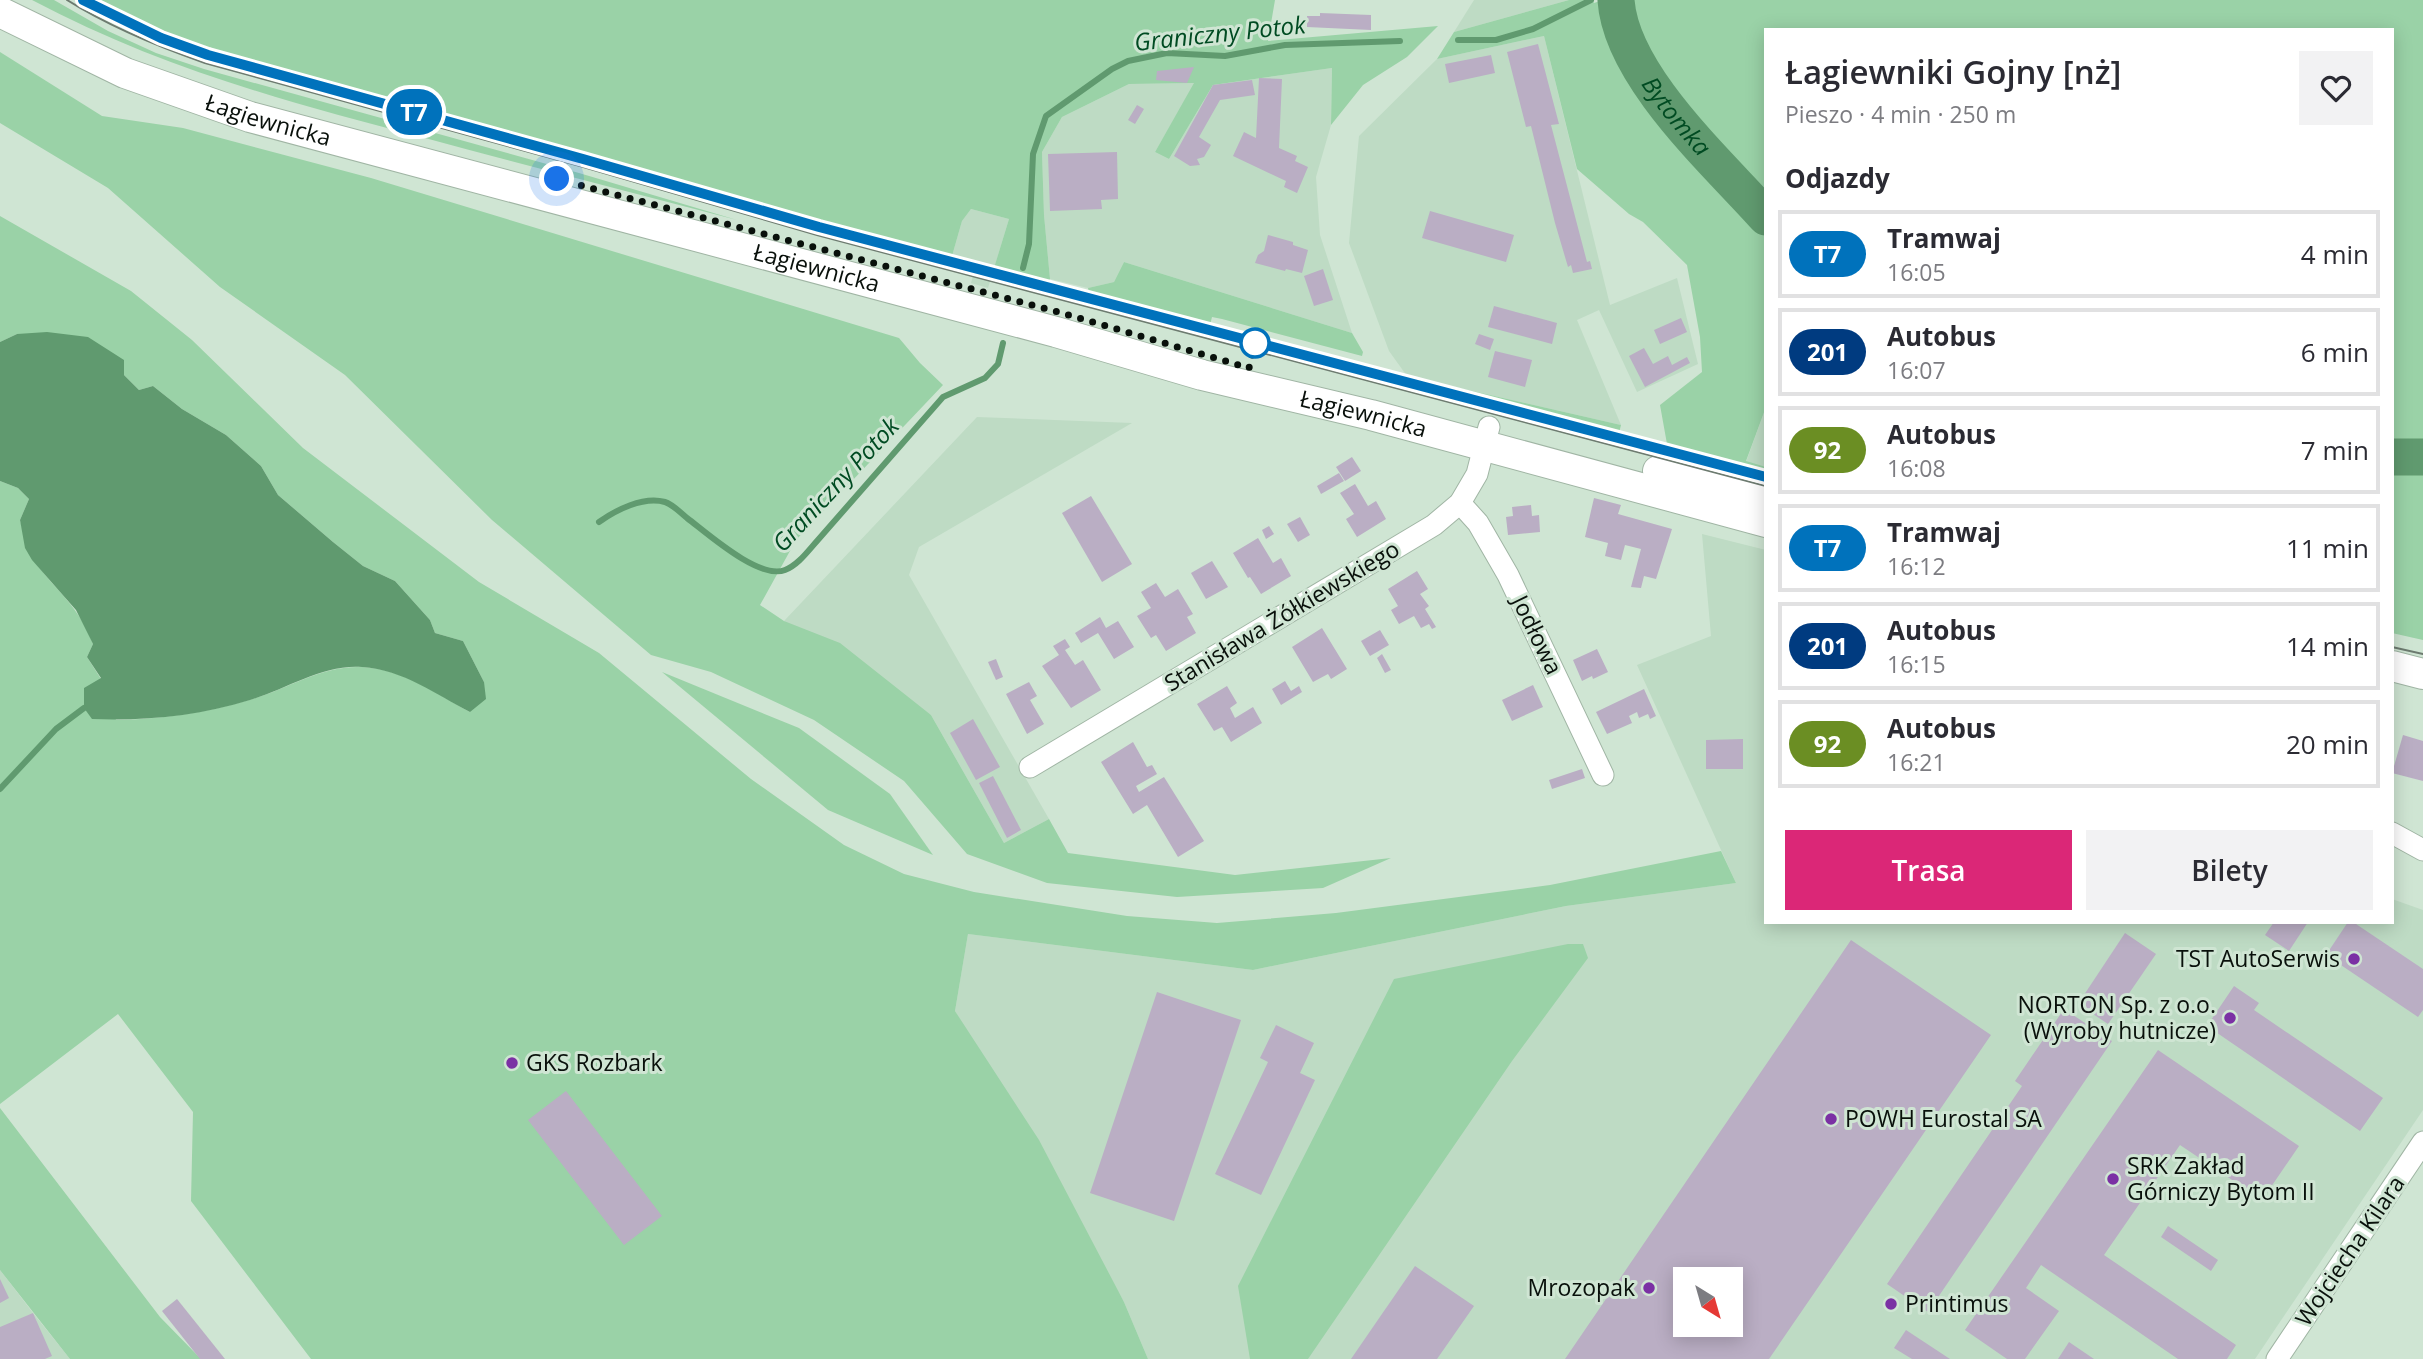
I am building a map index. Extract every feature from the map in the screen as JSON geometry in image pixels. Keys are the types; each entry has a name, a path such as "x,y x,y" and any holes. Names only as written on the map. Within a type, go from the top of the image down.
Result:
{"main road":[{"name":"Łagiewnicka","path":"19,0 87,36 133,55 257,98 1062,313 1249,368 1375,397 1487,436 1764,521"},
{"name":"Łagiewnicka","path":"0,12 125,73 250,117 1056,332 1202,375 1764,499"},
{"path":"2394,667 2423,674"},
{"path":"2394,687 2423,694"}],"street":[{"name":"Stanisława Żółkiewskiego","path":"1030,767 1434,525 1460,503 1477,474 1487,436"},
{"name":"Jodłowa","path":"1460,503 1478,523 1508,575 1603,775"},
{"path":"2394,834 2423,850"},
{"name":"Wojciecha Kilara","path":"2277,1359 2423,1142"}],"shaded area":[{"path":"32,0 54,0 108,31 156,53 204,69 579,173 737,220 374,124 224,81 127,45"},
{"path":"94,0 1275,0 1268,41 1438,26 1407,57 1363,85 1331,125 1332,68 1213,85 1169,159 1155,152 1194,83 1129,84 1062,117 1042,152 1050,279 1048,282 994,268 1009,219 971,209 962,221 952,256 820,222 585,153 209,49 163,34"},
{"path":"1474,0 1569,0 1454,32"},
{"path":"1569,0 1593,0 1594,3 1603,0 2423,0 2423,640 2394,633 2394,28 1764,28 1764,412 1746,461 1764,466 1764,471 1667,444 1660,405 1702,372 1700,337 1687,265 1643,222 1629,214 1577,169 1544,36 1437,59 1454,32"},
{"path":"1544,36 1610,305 1677,278 1698,364 1637,392 1599,310 1577,320 1621,425 1407,376 1389,351 1349,243 1359,136 1437,59"},
{"path":"0,52 102,116 183,128 371,178 899,338 943,385 796,540 760,605 784,621 840,643 931,715 1004,843 1049,819 1068,853 1235,875 1391,858 1323,888 1177,897 1047,883 967,854 904,781 814,720 711,672 651,655 492,520 345,375 220,287 108,188 0,123"},
{"path":"1332,68 1331,125 1316,177 1320,235 1352,333 1124,262 1114,282 1088,288 1050,279 1042,152 1062,117 1129,84 1195,83 1155,152 1169,159 1213,85"},
{"path":"971,209 1009,219 988,288 971,283 977,263 952,256 962,221"},
{"name":"GKS Rozbark","path":"0,216 131,291 192,340 303,448 479,582 599,653 751,779 844,845 904,874 974,892 1127,916 1217,923 1336,913 1550,885 1721,851 1736,883 1566,906 1253,970 968,934 955,1011 1039,1140 1124,1302 1148,1359 311,1359 191,1201 193,1112 118,1014 0,1104 0,481 18,488 29,499 20,520 29,553 81,619 93,644 87,657 101,679 116,720 167,717 233,705 318,674 347,667 377,669 405,677 470,712 484,682 463,641 435,633 430,620 395,581 363,566 278,495 261,466 226,435 182,409 153,386 139,390 124,375 17,334 0,342"},
{"path":"1124,262 1352,333 1363,352 1362,356 1222,319 1212,317 1210,325 1089,293 1088,288 1114,282"},
{"path":"47,332 88,337 124,360 124,375 139,390 153,386 182,409 226,435 261,466 278,495 363,566 395,581 430,620 435,633 463,641 484,682 486,699 470,712 419,684 392,673 348,667 319,673 231,705 192,714 92,719 84,708 84,688 101,678 87,657 93,644 76,610 32,560 25,548 20,520 29,499 18,488 0,481 0,342 17,334"},
{"path":"1405,376 1621,425 1619,433 1616,433"},
{"path":"1764,412 1764,466 1746,462"},
{"path":"977,417 1132,423 919,547 909,575 1049,819 1004,843 931,715 784,621"},
{"path":"1702,534 1764,550 1764,924 2394,924 2394,900 2423,910 2423,1110 2255,1359 1148,1359 1124,1302 955,1011 968,934 1253,970 1566,906 1736,883 1637,665 1711,636"},
{"path":"662,672 799,728 890,794 933,855 828,810"},
{"path":"1568,944 1583,944 1588,958 1512,1061 1308,1359 1250,1359 1238,1286 1394,979"},
{"path":"0,1108 160,1317 201,1359 70,1359 0,1270"},
{"path":"0,1270 33,1313 70,1359 0,1359"}],"building":[{"path":"1320,13 1371,15 1371,30 1307,27 1307,16 1320,16"},
{"path":"1538,44 1559,124 1551,125 1587,262 1590,261 1592,269 1573,273 1571,265 1568,267 1555,223 1531,126 1526,127 1507,52"},
{"path":"1491,55 1495,73 1449,83 1445,64"},
{"path":"1194,67 1187,83 1156,80 1157,71"},
{"path":"1259,78 1282,79 1279,148 1297,156 1295,161 1308,167 1297,193 1284,187 1286,181 1233,156 1244,132 1256,138"},
{"path":"1252,80 1255,95 1220,100 1199,137 1211,145 1204,157 1197,159 1200,165 1190,166 1174,156 1213,85"},
{"path":"1137,105 1144,109 1135,124 1128,120"},
{"path":"1117,152 1118,199 1101,200 1102,209 1050,211 1048,154"},
{"path":"1430,211 1514,235 1506,262 1422,238"},
{"path":"1268,235 1293,242 1293,245 1308,250 1302,273 1255,263 1258,255 1264,251"},
{"path":"1323,269 1333,300 1314,306 1304,276"},
{"path":"1494,306 1557,323 1552,344 1488,327"},
{"path":"1681,318 1687,332 1660,344 1654,330"},
{"path":"1479,334 1494,339 1490,350 1475,344"},
{"path":"1644,348 1653,364 1668,356 1672,365 1687,357 1690,363 1645,387 1629,356"},
{"path":"1495,351 1532,360 1525,387 1488,377"},
{"path":"1352,457 1361,471 1345,481 1336,467"},
{"path":"1339,473 1344,481 1321,494 1317,486"},
{"path":"1355,484 1368,506 1376,501 1386,519 1357,537 1346,519 1354,514 1340,493"},
{"path":"1091,496 1132,564 1102,582 1062,513"},
{"path":"1594,498 1621,505 1618,514 1672,529 1656,579 1644,576 1641,588 1631,587 1641,549 1625,545 1621,560 1605,556 1608,543 1585,537"},
{"path":"1531,505 1532,516 1539,515 1540,532 1508,535 1506,517 1513,516 1512,507"},
{"path":"1300,517 1310,535 1298,542 1287,524"},
{"path":"1269,526 1274,534 1266,539 1262,530"},
{"path":"1258,538 1273,563 1281,558 1291,576 1261,594 1233,553"},
{"path":"1212,561 1228,587 1206,599 1191,573"},
{"path":"1417,571 1428,589 1420,594 1429,606 1425,609 1436,627 1432,629 1429,624 1421,628 1414,616 1399,624 1391,610 1398,606 1388,589"},
{"path":"1156,583 1165,597 1178,589 1193,614 1187,617 1196,633 1166,651 1156,635 1151,638 1137,616 1151,608 1141,592"},
{"path":"1100,617 1106,628 1118,621 1134,647 1114,659 1098,633 1081,643 1075,633"},
{"path":"1322,628 1347,669 1331,679 1328,674 1313,682 1292,647"},
{"path":"1380,630 1389,645 1370,656 1361,641"},
{"path":"1065,639 1070,647 1065,650 1075,665 1083,660 1101,690 1071,708 1042,666 1059,655 1053,646"},
{"path":"1597,649 1608,672 1582,681 1573,660"},
{"path":"1382,654 1391,670 1385,673 1377,658"},
{"path":"996,659 1003,677 996,680 988,662"},
{"path":"1285,681 1291,691 1299,686 1302,692 1281,705 1272,689"},
{"path":"1029,682 1037,696 1030,700 1044,724 1027,734 1006,694"},
{"path":"1533,685 1543,707 1512,721 1502,700"},
{"path":"1227,686 1237,703 1230,708 1235,718 1253,707 1262,723 1231,742 1222,727 1214,731 1197,704"},
{"path":"1644,689 1656,716 1650,719 1648,714 1639,718 1637,712 1629,716 1632,723 1607,734 1596,712"},
{"path":"973,719 1000,767 976,780 950,733"},
{"path":"2403,735 2423,741 2423,781 2394,774"},
{"path":"1743,739 1743,769 1706,769 1706,740"},
{"path":"1133,742 1147,767 1152,765 1157,774 1136,786 1139,792 1164,777 1204,841 1178,857 1147,805 1133,814 1101,762"},
{"path":"1582,769 1585,778 1552,789 1549,780"},
{"path":"993,776 1021,830 1007,838 979,783"},
{"path":"2273,924 2307,924 2289,951 2265,935"},
{"path":"2347,924 2356,924 2423,969 2423,1010 2418,1017 2326,955"},
{"path":"2125,933 2156,954 2108,1024 2078,1004"},
{"name":"POWH Eurostal SA","path":"1851,940 1991,1035 1769,1359 1565,1359"},
{"path":"2234,986 2259,1003 2254,1010 2383,1098 2360,1131 2207,1026"},
{"path":"1157,992 1241,1020 1174,1221 1090,1193"},
{"path":"2064,1009 2112,1041 1928,1312 1887,1284 2022,1086 2015,1081"},
{"path":"1276,1025 1314,1043 1300,1073 1315,1080 1261,1195 1215,1174 1268,1062 1260,1058"},
{"path":"2158,1050 2299,1146 2262,1200 2180,1145 2104,1255 2236,1345 2227,1359 2178,1359 2041,1265 2026,1288 2059,1311 2025,1359 2007,1359 1965,1330"},
{"path":"566,1091 662,1216 624,1245 528,1120"},
{"path":"2168,1226 2218,1260 2211,1271 2161,1237"},
{"path":"1415,1266 1474,1306 1437,1359 1351,1359"},
{"path":"0,1279 9,1298 0,1303"},
{"path":"177,1299 225,1359 200,1359 162,1311"},
{"path":"33,1313 52,1356 45,1359 0,1359 0,1327"},
{"path":"1906,1330 1950,1359 1912,1359 1894,1348"},
{"path":"2069,1342 2094,1359 2058,1359"}],"waterway":[{"name":"Graniczny Potok","path":"1458,40 1496,40 1533,29 1591,0"},
{"name":"Bytomka","path":"1616,0 1622,29 1653,88 1698,144 1764,215"},
{"name":"Graniczny Potok","path":"1023,268 1029,244 1033,154 1046,116 1112,69 1128,61 1167,53 1225,56 1285,45 1400,41"},
{"name":"Graniczny Potok","path":"599,522 613,513 639,503 665,502 748,562 774,571 785,570 806,553 943,397 985,378 998,364 1003,343"},
{"name":"Bytomka","path":"2394,457 2423,457"},
{"path":"0,789 56,729 84,708"}],"tram line":[{"path":"67,0 134,35 205,63 580,166 817,235 1764,485"},
{"name":"T7","path":"83,0 115,18 208,55 819,227 1764,476"},
{"path":"2394,647 2423,654"}],"place":[{"name":"TST AutoSerwis","path":"2354,959"},
{"name":"NORTON Sp. z o.o. (Wyroby hutnicze)","path":"2230,1018"},
{"name":"GKS Rozbark","path":"512,1063"},
{"name":"POWH Eurostal SA","path":"1831,1119"},
{"name":"SRK Zakład Górniczy Bytom II","path":"2113,1179"},
{"name":"Mrozopak","path":"1649,1288"},
{"name":"Printimus","path":"1891,1304"}],"route":[{"path":"557,179 1062,313 1249,368 1255,343"}]}
